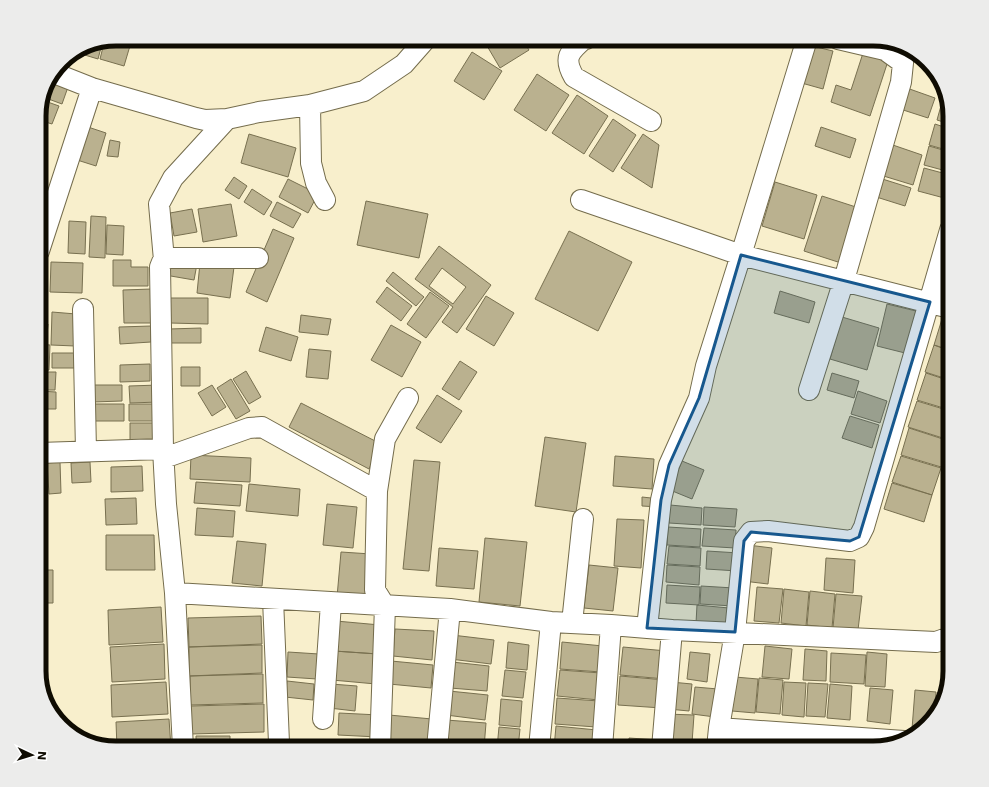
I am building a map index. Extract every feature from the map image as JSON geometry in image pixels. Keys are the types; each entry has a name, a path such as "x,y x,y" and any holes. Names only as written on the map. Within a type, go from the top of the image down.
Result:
{"street":[{"path":"59,75 92,88 205,120 227,119 259,112 310,105 364,91 404,64 420,46"},
{"path":"576,46 572,50 568,62 569,69 574,77 651,121"},
{"path":"647,628 661,500 667,471 699,398 706,366 805,46"},
{"path":"809,390 844,280 901,82 903,63 885,50 868,46"},
{"path":"46,229 92,88"},
{"path":"310,105 312,163 316,183 325,200"},
{"path":"182,741 175,593 166,504 160,267 164,260 159,204 173,178 227,119"},
{"path":"581,200 741,255 943,306"},
{"path":"717,741 735,632 744,542 751,532 768,531 850,541 859,537 864,527 943,255"},
{"path":"164,260 167,258 258,258"},
{"path":"83,309 86,451"},
{"path":"380,741 385,606 375,590 378,491 385,439 408,398"},
{"path":"46,453 86,451 164,453 248,428 262,427 378,491"},
{"path":"572,623 583,519"},
{"path":"175,593 450,609 551,622 672,630 936,642 943,639"},
{"path":"273,599 279,741"},
{"path":"323,719 331,603"},
{"path":"438,741 450,609"},
{"path":"540,741 551,622"},
{"path":"603,741 611,625"},
{"path":"663,741 672,630"},
{"path":"719,728 888,740"}],"highlighted area":[{"path":"741,255 930,302 859,537 850,541 751,532 744,541 735,632 647,628 661,500 669,465 699,398"}],"building":[{"path":"130,46 124,66 100,59 103,47"},
{"path":"487,46 526,46 529,50 500,68"},
{"path":"808,46 833,51 823,89 798,82"},
{"path":"101,47 98,59 83,54"},
{"path":"864,50 889,58 870,116 831,102 836,85 851,90"},
{"path":"472,52 502,71 484,100 454,81"},
{"path":"537,74 569,95 546,131 514,110"},
{"path":"55,82 68,87 62,104 48,99"},
{"path":"904,87 935,98 928,118 897,108"},
{"path":"577,95 608,116 584,154 552,133"},
{"path":"47,102 59,106 52,124 46,122"},
{"path":"942,103 943,122 937,120"},
{"path":"613,119 636,135 613,172 589,156"},
{"path":"935,124 943,127 943,149 929,145"},
{"path":"85,126 106,133 96,166 74,159"},
{"path":"821,127 856,139 850,158 815,146"},
{"path":"249,134 296,148 288,177 241,163"},
{"path":"643,134 659,145 652,188 621,168"},
{"path":"110,140 120,142 118,157 107,156"},
{"path":"887,143 922,155 913,185 877,174"},
{"path":"929,146 943,150 943,170 924,165"},
{"path":"924,168 943,173 943,198 918,191"},
{"path":"234,177 247,186 239,199 225,190"},
{"path":"876,177 911,188 905,206 870,195"},
{"path":"288,179 318,194 308,213 279,197"},
{"path":"775,182 817,195 804,239 762,226"},
{"path":"252,189 272,202 264,215 244,202"},
{"path":"822,196 859,208 841,263 804,251"},
{"path":"366,201 428,214 419,258 357,245"},
{"path":"277,202 301,214 293,228 270,216"},
{"path":"231,204 237,236 203,242 198,209"},
{"path":"192,209 197,232 174,236 170,213"},
{"path":"91,216 106,217 105,258 89,257"},
{"path":"69,221 86,222 85,254 68,253"},
{"path":"107,225 124,226 123,255 106,254"},
{"path":"273,229 294,238 267,302 246,292"},
{"path":"569,231 632,262 598,331 535,299"},
{"path":"439,246 491,285 457,333 442,322 453,307 415,279","holes":["442,268 466,287 453,304 429,286"]},
{"path":"167,259 197,264 194,280 165,275"},
{"path":"113,260 131,260 131,267 148,267 148,286 113,286"},
{"path":"51,262 83,263 82,293 50,292"},
{"path":"200,263 234,267 230,298 197,293"},
{"path":"393,272 424,297 416,306 386,281"},
{"path":"387,287 412,306 401,321 376,302"},
{"path":"152,289 153,323 124,323 123,290"},
{"path":"780,291 815,302 809,323 774,313"},
{"path":"430,292 449,306 426,338 407,324"},
{"path":"486,296 514,313 494,346 466,329"},
{"path":"170,298 208,298 208,324 170,323"},
{"path":"887,304 916,311 905,353 877,346"},
{"path":"52,312 76,314 75,346 51,345"},
{"path":"301,315 331,319 328,335 299,332"},
{"path":"842,317 879,328 867,370 830,359"},
{"path":"942,319 943,348 934,345"},
{"path":"46,324 48,324 47,335"},
{"path":"391,325 421,342 402,377 371,360"},
{"path":"151,326 151,342 120,344 119,327"},
{"path":"266,327 298,337 291,361 259,351"},
{"path":"201,328 201,343 170,343 169,329"},
{"path":"46,345 50,345 49,370 46,370"},
{"path":"934,345 943,348 943,378 925,372"},
{"path":"309,349 331,351 328,379 306,377"},
{"path":"52,353 80,353 80,368 52,368"},
{"path":"460,361 477,372 459,400 442,389"},
{"path":"150,364 150,381 120,382 120,365"},
{"path":"181,367 200,367 200,386 181,386"},
{"path":"246,371 261,397 249,404 233,379"},
{"path":"46,372 56,372 55,390 46,390"},
{"path":"832,373 859,381 854,398 827,390"},
{"path":"926,373 943,379 943,408 917,400"},
{"path":"231,379 250,411 236,419 217,388"},
{"path":"92,385 122,385 122,401 93,402"},
{"path":"159,385 159,402 130,403 129,386"},
{"path":"212,385 226,407 212,416 198,393"},
{"path":"46,391 56,392 56,409 46,409"},
{"path":"858,391 887,401 880,423 851,414"},
{"path":"437,395 462,411 441,443 416,428"},
{"path":"917,401 943,409 943,438 908,427"},
{"path":"301,403 381,444 369,469 289,427"},
{"path":"94,404 124,404 124,421 94,421"},
{"path":"129,404 158,404 159,421 129,421"},
{"path":"850,416 879,425 872,448 842,438"},
{"path":"130,423 159,423 159,440 130,440"},
{"path":"909,428 943,439 943,460 941,467 901,455"},
{"path":"545,437 586,443 576,512 535,506"},
{"path":"191,455 251,458 250,482 190,479"},
{"path":"615,456 654,459 652,489 613,486"},
{"path":"901,456 941,468 932,495 892,482"},
{"path":"414,460 440,462 429,571 403,569"},
{"path":"682,461 704,470 692,499 670,490"},
{"path":"60,462 61,493 49,494 47,463"},
{"path":"90,462 91,482 72,483 71,463"},
{"path":"142,466 143,491 111,492 111,467"},
{"path":"196,482 242,485 240,506 194,503"},
{"path":"892,483 932,495 924,522 884,509"},
{"path":"249,484 300,489 298,516 246,511"},
{"path":"642,497 660,499 659,507 642,506"},
{"path":"136,498 137,524 106,525 105,499"},
{"path":"327,504 357,507 353,548 323,545"},
{"path":"670,505 702,508 701,525 669,523"},
{"path":"704,507 737,509 735,527 703,525"},
{"path":"197,508 235,511 233,537 195,535"},
{"path":"617,519 644,520 641,568 614,566"},
{"path":"668,527 701,529 700,547 667,545"},
{"path":"704,528 736,530 735,548 702,546"},
{"path":"106,535 154,535 155,570 106,570"},
{"path":"485,538 527,542 520,606 479,602"},
{"path":"237,541 266,544 262,586 232,583"},
{"path":"748,545 772,548 768,584 743,581"},
{"path":"669,546 701,548 700,566 667,564"},
{"path":"439,548 478,551 474,589 436,586"},
{"path":"707,551 739,553 738,571 706,569"},
{"path":"341,552 371,554 367,599 337,597"},
{"path":"826,558 855,560 853,593 824,590"},
{"path":"589,565 618,568 613,611 584,608"},
{"path":"667,565 700,567 699,585 666,582"},
{"path":"46,570 53,570 53,603 46,603"},
{"path":"667,585 700,587 699,605 666,603"},
{"path":"701,586 734,588 733,606 700,604"},
{"path":"757,587 783,589 779,623 754,621"},
{"path":"784,589 809,592 806,626 781,623"},
{"path":"810,591 835,594 832,628 807,625"},
{"path":"836,594 862,596 858,630 833,628"},
{"path":"697,605 729,608 728,625 696,623"},
{"path":"161,607 163,642 109,645 108,610"},
{"path":"261,616 262,644 189,647 188,618"},
{"path":"336,621 380,625 378,654 334,651"},
{"path":"395,629 434,631 432,660 393,656"},
{"path":"452,635 494,640 491,664 450,659"},
{"path":"508,642 529,645 527,670 506,668"},
{"path":"562,642 603,646 601,672 560,669"},
{"path":"164,644 165,679 112,682 110,647"},
{"path":"262,645 262,673 189,676 189,647"},
{"path":"765,646 792,649 789,679 762,677"},
{"path":"623,647 667,651 665,679 620,675"},
{"path":"805,649 827,651 826,681 803,680"},
{"path":"334,651 378,654 376,684 332,680"},
{"path":"288,652 319,654 317,679 287,677"},
{"path":"690,652 710,654 707,682 687,679"},
{"path":"867,652 887,654 885,687 865,686"},
{"path":"831,653 866,655 864,684 830,682"},
{"path":"391,661 433,665 431,688 389,684"},
{"path":"452,662 489,666 487,691 450,688"},
{"path":"505,670 526,672 523,698 502,696"},
{"path":"560,670 601,673 599,700 557,696"},
{"path":"263,674 263,703 190,705 190,676"},
{"path":"620,676 665,680 662,708 618,705"},
{"path":"735,677 758,679 755,713 732,711"},
{"path":"759,678 783,680 780,714 756,712"},
{"path":"287,681 314,684 313,700 285,697"},
{"path":"166,682 168,714 112,717 111,685"},
{"path":"671,682 692,684 689,711 668,709"},
{"path":"784,682 806,683 804,717 782,715"},
{"path":"808,683 828,684 825,717 806,716"},
{"path":"331,684 357,686 355,711 329,708"},
{"path":"830,684 852,686 850,720 827,718"},
{"path":"695,687 718,689 715,717 692,714"},
{"path":"870,688 893,690 890,724 867,721"},
{"path":"915,690 936,692 934,706 926,717 912,729"},
{"path":"449,691 488,695 485,720 446,715"},
{"path":"557,698 599,701 596,727 555,724"},
{"path":"501,699 522,701 520,727 499,725"},
{"path":"264,704 264,732 191,734 191,706"},
{"path":"339,713 379,715 378,737 338,735"},
{"path":"666,714 694,715 692,741 664,741"},
{"path":"389,715 432,719 430,741 387,741"},
{"path":"169,719 171,741 117,741 116,722"},
{"path":"446,720 486,723 485,741 444,741"},
{"path":"556,726 597,730 596,741 555,741"},
{"path":"499,727 520,729 519,741 498,741"},
{"path":"729,734 767,736 767,741 728,741"},
{"path":"196,736 230,736 230,741 196,741"},
{"path":"629,738 658,740 658,741 629,741"}]}
